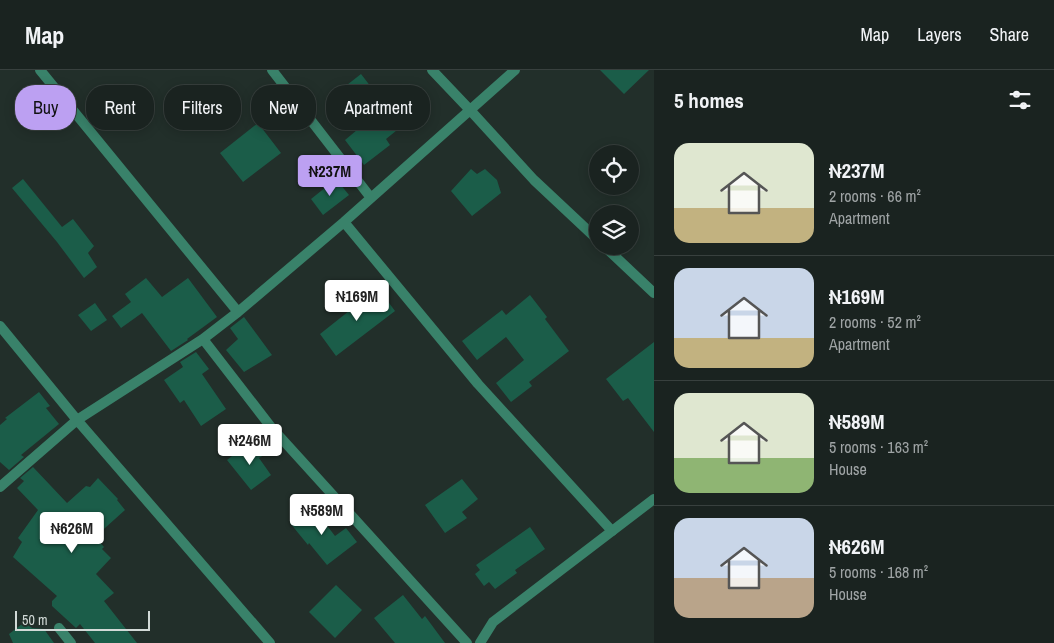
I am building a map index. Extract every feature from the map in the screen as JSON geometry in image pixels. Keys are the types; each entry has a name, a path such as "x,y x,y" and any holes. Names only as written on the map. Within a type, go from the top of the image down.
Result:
{"street":[{"path":"40,70 238,312"},
{"path":"272,70 370,198"},
{"path":"432,70 534,180 589,232"},
{"path":"0,487 77,420 203,339 238,312 344,222 515,70"},
{"path":"344,222 478,384 612,531"},
{"path":"614,255 654,293"},
{"path":"0,326 77,420 270,643"},
{"path":"203,339 271,427 466,643"},
{"path":"480,643 493,622 654,499"},
{"path":"59,628 71,643"}],"building":[{"path":"600,70 649,70 624,94"},
{"path":"361,74 370,85 347,85"},
{"path":"251,129 263,130 281,153 243,182 220,153"},
{"path":"357,130 397,130 386,139 390,145 364,165 345,140"},
{"path":"471,169 477,174 485,169 497,180 501,193 472,216 451,191"},
{"path":"23,179 62,227 73,219 94,246 88,253 97,267 84,278 12,188"},
{"path":"336,179 349,195 323,215 311,199"},
{"path":"146,278 162,297 188,278 217,317 171,351 142,313 121,328 112,316 131,302 125,294"},
{"path":"378,288 395,311 336,356 320,334"},
{"path":"530,295 569,351 529,382 532,386 511,402 496,383 524,360 506,337 477,360 462,341 502,310 506,315"},
{"path":"95,303 107,320 91,331 78,315"},
{"path":"244,317 272,355 244,372 226,350 238,339 230,328"},
{"path":"654,342 654,432 628,398 623,401 606,379"},
{"path":"196,352 209,369 202,374 226,409 201,426 184,400 180,403 164,380 183,367 180,362"},
{"path":"39,392 50,406 46,408 59,424 21,455 24,457 9,470 0,462 0,425 7,419 5,418"},
{"path":"247,444 264,455 259,458 271,475 251,490 227,460"},
{"path":"33,467 67,503 86,486 90,487 98,478 118,499 125,510 95,537 104,547 102,549 111,558 96,574 114,593 104,601 137,643 95,643 80,624 76,628 52,606 52,601 57,596 13,557 22,542 18,538 38,510 17,488 24,481 20,478"},
{"path":"462,479 478,499 462,512 467,518 445,533 425,505"},
{"path":"312,506 335,536 346,528 357,542 327,565 290,523"},
{"path":"530,527 545,549 515,570 517,573 495,589 489,582 484,586 475,574 480,570 476,565"},
{"path":"336,585 362,610 335,638 309,612"},
{"path":"403,595 422,619 425,616 445,643 395,643 374,618"},
{"path":"26,621 32,628 44,629 54,643 13,643 9,634"}]}
